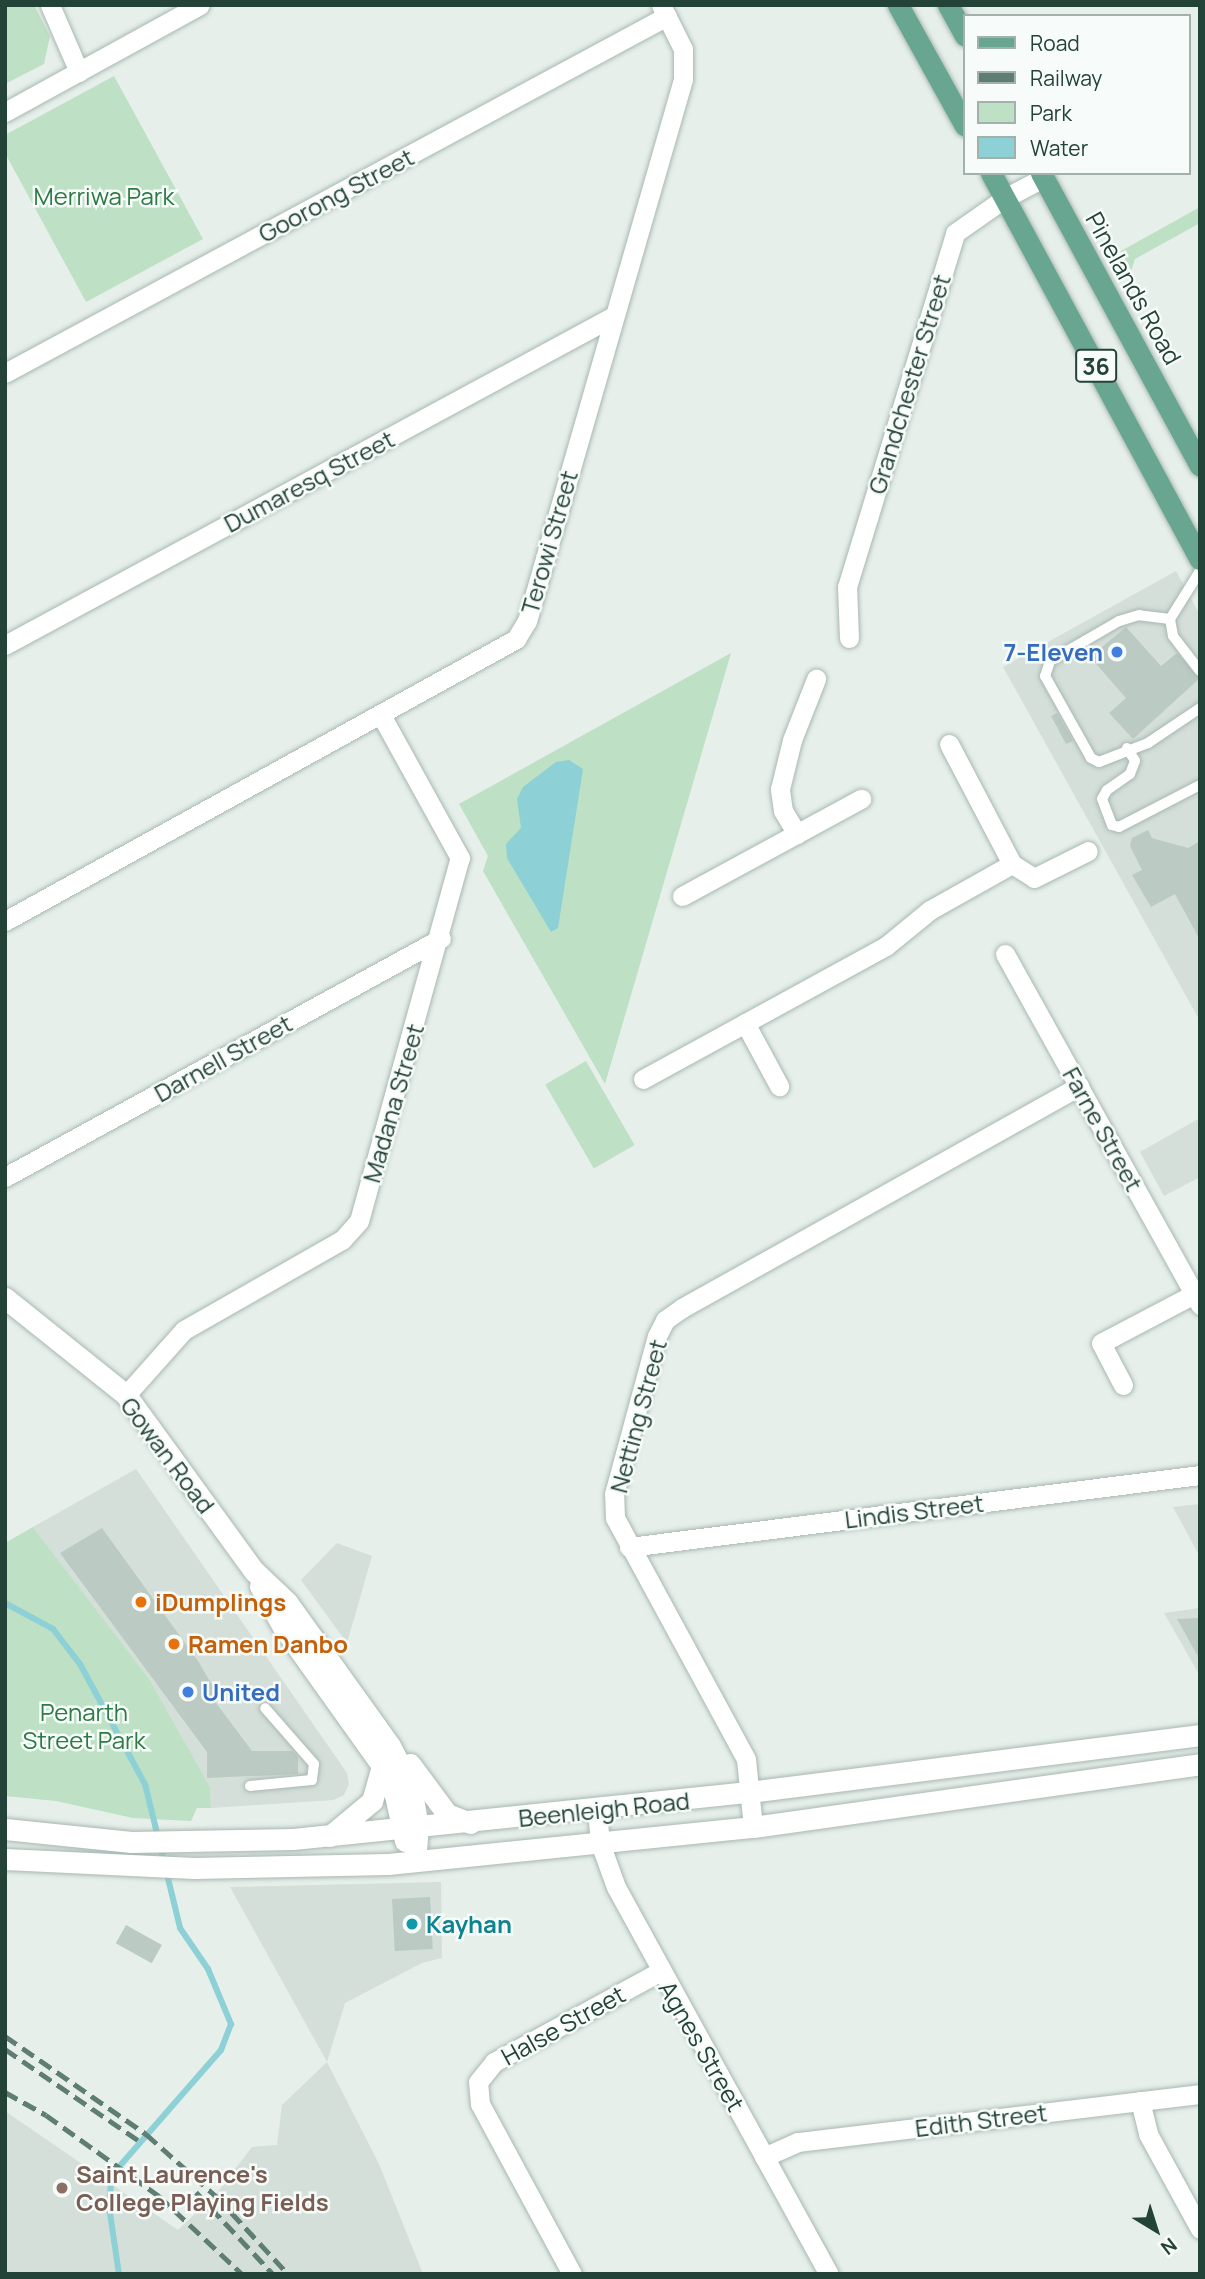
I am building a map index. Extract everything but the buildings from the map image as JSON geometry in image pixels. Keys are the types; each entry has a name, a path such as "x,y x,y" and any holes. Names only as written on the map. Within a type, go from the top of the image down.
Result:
{"main road":[{"path":"898,5 964,124"},
{"path":"948,5 964,34"},
{"name":"36","path":"992,175 1200,559"},
{"name":"Pinelands Road","path":"1042,176 1200,466"},
{"name":"Gowan Road","path":"5,1298 127,1395 254,1571 284,1627 382,1766 409,1828 415,1861"},
{"name":"Gowan Road","path":"254,1571 286,1602 390,1746 411,1786 409,1828"},
{"name":"Beenleigh Road","path":"5,1829 131,1842 193,1843 330,1836 749,1793 1200,1735"},
{"path":"390,1746 409,1762 447,1814 470,1823"},
{"name":"Beenleigh Road","path":"5,1859 194,1868 415,1861 753,1828 1200,1764"},
{"path":"330,1836 372,1801 382,1766"}],"street":[{"path":"50,5 79,72"},
{"path":"5,112 200,5"},
{"name":"Terowi Street","path":"5,921 516,639 527,621 612,317 683,79 683,49 664,11"},
{"name":"Goorong Street","path":"5,373 664,11"},
{"name":"Grandchester Street","path":"849,638 847,587 955,233 1042,176"},
{"name":"Dumaresq Street","path":"5,645 612,317"},
{"path":"797,834 783,811 780,789 792,740 816,679"},
{"name":"Madana Street","path":"127,1395 184,1330 342,1240 359,1221 441,938 460,858 382,715"},
{"path":"949,744 1012,864 1034,878 1088,851"},
{"path":"682,897 861,799"},
{"path":"643,1079 886,946 930,910 1012,864"},
{"name":"Darnell Street","path":"5,1177 441,938"},
{"name":"Farne Street","path":"1005,954 1197,1300"},
{"path":"745,1023 779,1086"},
{"name":"Netting Street","path":"753,1828 746,1759 615,1518 614,1494 665,1320 1079,1086"},
{"path":"1123,1385 1101,1343 1197,1300"},
{"name":"Lindis Street","path":"629,1547 1200,1475"},
{"name":"Agnes Street","path":"597,1810 600,1843 616,1887 659,1972 829,2274"},
{"name":"Halse Street","path":"572,2274 480,2104 478,2082 494,2062 659,1972"},
{"name":"Edith Street","path":"764,2157 798,2141 1200,2094"},
{"path":"1140,2101 1148,2134 1200,2229"}],"lane":[{"path":"1200,571 1170,619 1173,636 1200,671"},
{"path":"1170,619 1139,615 1119,621 1050,662 1045,670 1091,758 1107,760 1127,748 1169,731 1200,708"},
{"path":"1127,748 1135,761 1130,774 1107,790 1102,799 1112,825 1119,827 1200,785"},
{"path":"250,1786 312,1780 314,1764 265,1708"}],"shaded area":[{"path":"1176,571 1200,615 1200,1021 1003,667"},
{"path":"1200,1118 1200,1177 1164,1196 1140,1152"},
{"path":"136,1469 347,1773 349,1784 344,1795 333,1800 211,1808 210,1787 150,1680 33,1527"},
{"path":"1200,1504 1200,1557 1173,1507"},
{"path":"337,1543 372,1556 347,1643 301,1580"},
{"path":"1200,1608 1200,1676 1164,1613"},
{"path":"441,1882 442,1958 422,1963 345,2003 327,2062 230,1887"},
{"path":"327,2062 379,2164 423,2274 5,2274 5,2111 178,2230 216,2194 252,2147 277,2145 282,2105"}],"green space":[{"path":"5,5 34,5 50,36 44,64 5,84"},
{"name":"Merriwa Park","path":"114,76 203,239 86,302 5,153 5,135"},
{"path":"1200,207 1200,223 1135,259 1131,271 1121,251"},
{"path":"731,653 605,1084 483,871 488,856 459,804"},
{"path":"586,1061 634,1145 594,1169 545,1084"},
{"name":"Penarth Street Park","path":"33,1527 150,1680 210,1787 211,1808 197,1808 191,1821 133,1818 56,1801 5,1796 5,1543"}],"water":[{"path":"569,760 583,769 558,928 551,932 507,858 506,844 521,828 517,799 523,787 556,762"}],"waterway":[{"path":"5,1603 53,1629 80,1664 145,1784 180,1928 208,1969 231,2024 221,2050 111,2176 110,2213 119,2274"}],"railway":[{"path":"5,2036 146,2134 217,2197 288,2274"},
{"path":"5,2049 138,2140"},
{"path":"5,2092 46,2115 159,2196 242,2274"},
{"path":"196,2192 273,2274"}],"place":[{"name":"7-Eleven","path":"1117,652"},
{"name":"iDumplings","path":"141,1602"},
{"name":"Ramen Danbo","path":"174,1644"},
{"name":"United","path":"188,1692"},
{"name":"Kayhan","path":"412,1924"},
{"name":"Saint Laurence's College Playing Fields","path":"62,2188"}]}
